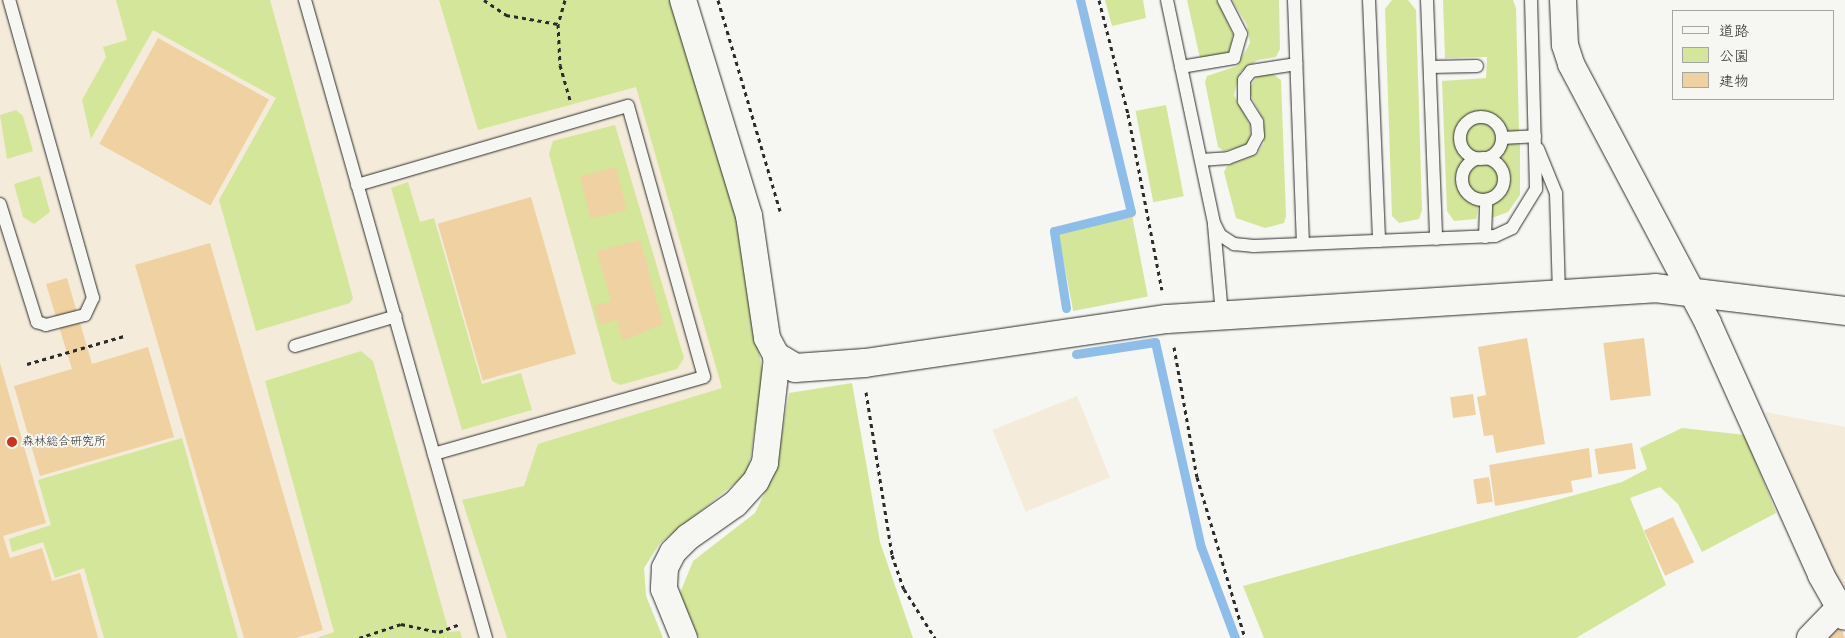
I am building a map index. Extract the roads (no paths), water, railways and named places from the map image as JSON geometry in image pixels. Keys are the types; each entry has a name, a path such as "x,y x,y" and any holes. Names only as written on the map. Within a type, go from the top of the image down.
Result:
{"street":[{"path":"684,0 749,216 768,345 777,357 795,368 865,363 1167,319 1559,294 1689,289 1845,311"},
{"path":"1564,0 1564,35 1571,64 1689,289 1841,613 1810,638"},
{"path":"684,638 664,589 665,568 673,552 688,536 735,504 756,481 765,463 777,357"}],"lane":[{"path":"0,204 37,322 46,325 86,314 94,298 9,0"},
{"path":"305,0 486,638"},
{"path":"1167,0 1214,223 1222,314"},
{"path":"1181,67 1234,58 1241,34 1224,0"},
{"path":"1294,0 1303,244"},
{"path":"1369,0 1379,241"},
{"path":"1427,0 1436,239"},
{"path":"1214,223 1220,235 1234,244 1303,244 1436,239 1485,236 1512,228 1526,211 1536,189 1531,0"},
{"path":"1201,160 1228,158 1251,150 1258,136 1257,122 1244,101 1244,80 1251,71 1296,64"},
{"path":"1430,67 1477,66"},
{"path":"357,185 576,119 628,106 704,377 434,454"},
{"path":"1486,200 1502,188 1503,174 1495,162 1463,150 1460,136 1465,123 1478,117 1492,120 1502,138"},
{"path":"1502,138 1535,139"},
{"path":"1486,200 1467,194 1462,182 1469,163 1494,154 1502,138"},
{"path":"1535,139 1556,193 1559,294"},
{"path":"1485,236 1486,200"},
{"path":"295,346 396,316"}],"waterway":[{"path":"1066,308 1054,231 1131,212 1080,0"},
{"path":"1076,354 1155,342 1201,547 1235,638"}],"place":[{"name":"森林総合研究所","path":"12,442"}]}
